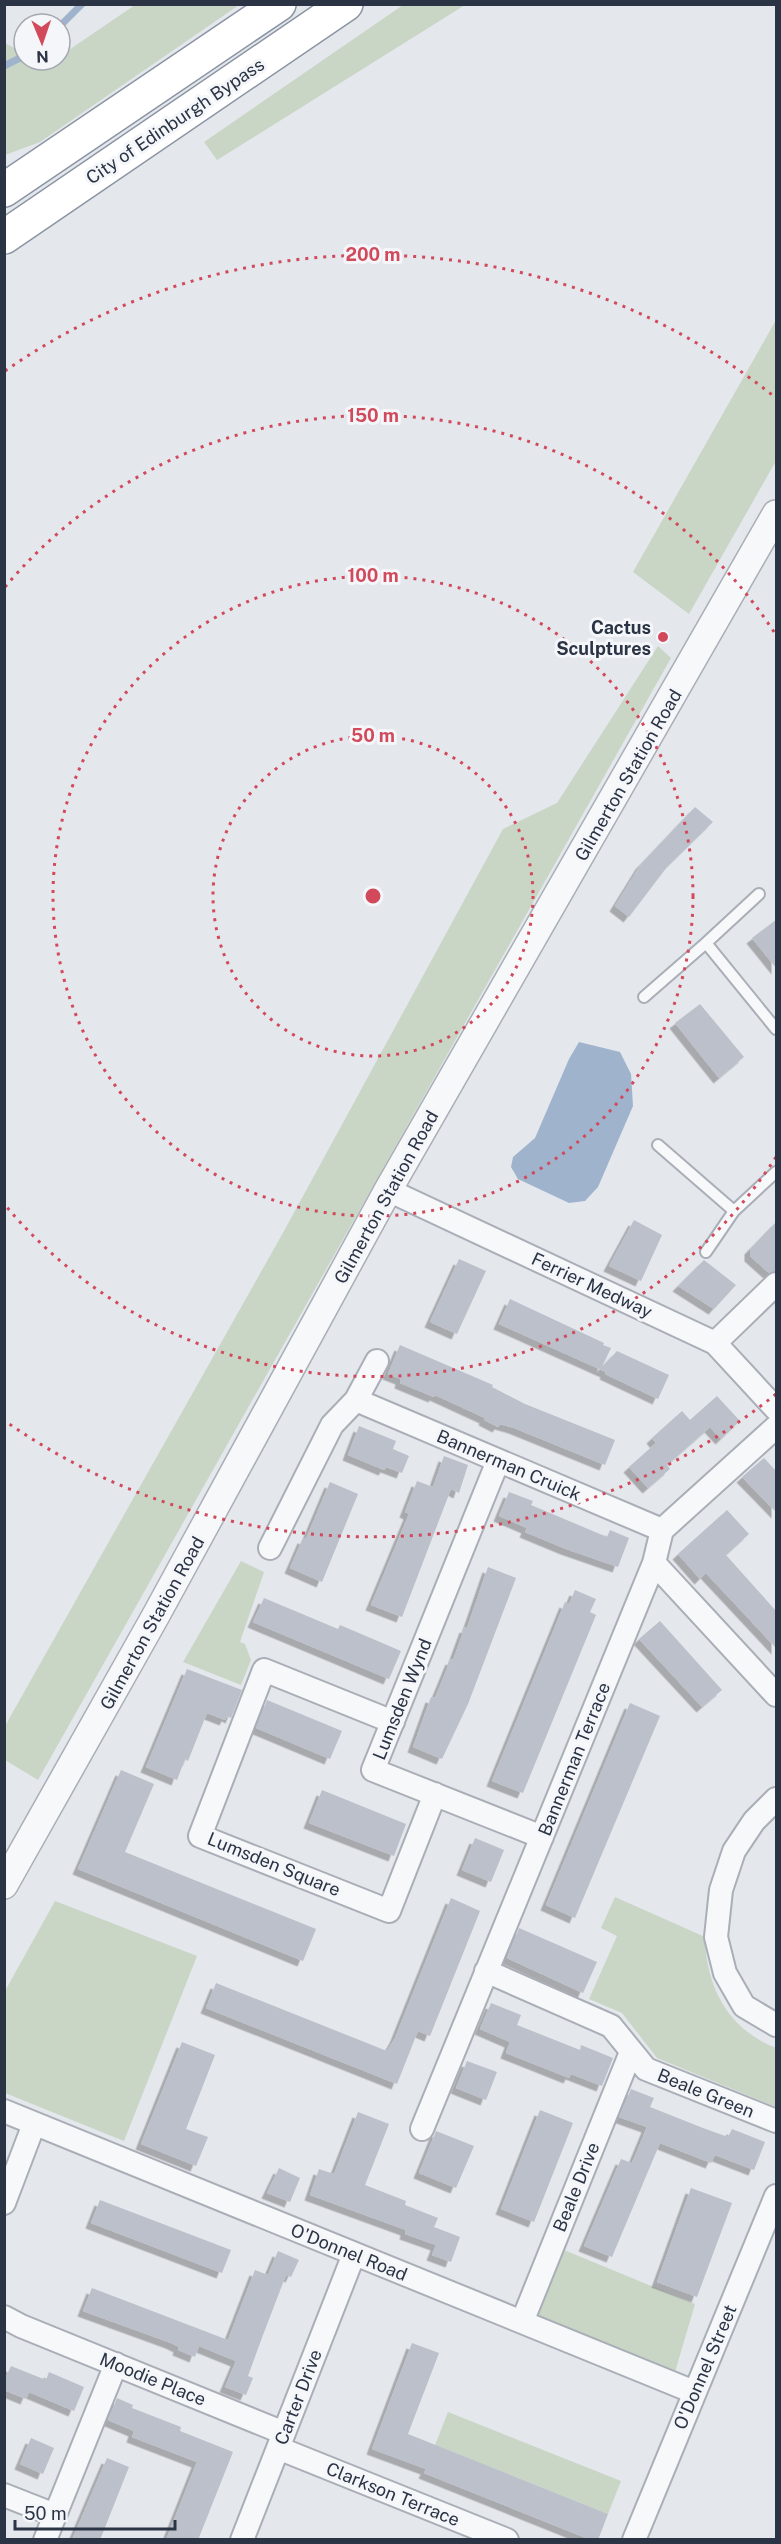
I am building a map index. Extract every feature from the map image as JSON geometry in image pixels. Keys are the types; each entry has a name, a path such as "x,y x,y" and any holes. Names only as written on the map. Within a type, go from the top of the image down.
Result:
{"highway":[{"path":"4,190 279,4"},
{"name":"City of Edinburgh Bypass","path":"4,237 346,4"}],"street":[{"name":"Gilmerton Station Road","path":"4,1884 156,1617 388,1190 777,514"},
{"name":"Ferrier Medway","path":"388,1190 715,1343 777,1409"},
{"path":"715,1343 777,1284"},
{"path":"270,1548 332,1425 356,1401 377,1361"},
{"name":"Bannerman Cruick","path":"356,1401 662,1530"},
{"path":"662,1530 777,1427"},
{"name":"Lumsden Wynd","path":"498,1461 373,1770 542,1837"},
{"name":"Bannerman Terrace","path":"422,2128 654,1563 662,1530"},
{"path":"654,1563 777,1695"},
{"name":"Lumsden Square","path":"393,1722 264,1670 200,1836 389,1911 435,1794"},
{"path":"777,1799 754,1821 734,1851 721,1890 716,1937 725,1973 744,2006 777,2025"},
{"name":"Beale Green","path":"486,1971 611,2026 646,2069 777,2121"},
{"name":"Beale Drive","path":"522,2322 631,2052"},
{"name":"O'Donnel Road","path":"4,2111 694,2392"},
{"path":"4,2203 34,2124"},
{"name":"O'Donnel Street","path":"634,2540 777,2196"},
{"name":"Carter Drive","path":"242,2540 354,2254"},
{"name":"Moodie Place","path":"13,2321 116,2364 281,2440"},
{"path":"45,2540 116,2364"},
{"name":"Clarkson Terrace","path":"281,2440 507,2540"},
{"path":"4,2495 55,2515"}],"lane":[{"path":"644,997 759,894"},
{"path":"706,943 777,1029"},
{"path":"658,1145 734,1211"},
{"path":"706,1252 734,1211 777,1172"}],"green space":[{"path":"135,5 239,5 40,142 5,155 5,43 12,47 12,72 72,72 72,48"},
{"path":"403,5 465,5 217,160 204,142"},
{"path":"776,320 776,461 689,614 633,572"},
{"path":"658,646 671,658 38,1780 5,1760 5,1726 284,1231 503,829 557,803"},
{"path":"241,1561 264,1572 240,1642 245,1644 251,1660 241,1685 183,1662"},
{"path":"615,1897 705,1937 710,1973 723,2004 745,2030 776,2048 776,2107 657,2058 622,2013 589,1999 617,1936 601,1928"},
{"path":"55,1901 197,1956 124,2141 5,2093 5,1991"},
{"path":"564,2250 695,2304 675,2372 535,2318"},
{"path":"448,2412 621,2481 608,2514 435,2445"}],"water":[{"path":"579,1042 620,1052 631,1074 633,1106 598,1187 585,1201 569,1203 518,1179 511,1167 513,1157 535,1138 569,1059"}],"building":[{"path":"695,807 713,822 667,867 629,917 615,906 641,864"},
{"path":"777,919 777,969 752,938"},
{"path":"700,1004 744,1057 719,1078 675,1023"},
{"path":"634,1220 662,1235 641,1281 609,1266"},
{"path":"777,1221 777,1271 769,1273 750,1256 750,1249"},
{"path":"459,1259 486,1271 457,1334 430,1322"},
{"path":"704,1260 736,1285 714,1309 678,1286"},
{"path":"510,1299 611,1348 602,1367 617,1351 669,1375 658,1399 605,1374 606,1372 499,1324"},
{"path":"400,1345 493,1385 492,1387 525,1404 615,1440 605,1465 514,1428 500,1424 498,1427 484,1420 485,1418 435,1395 434,1397 400,1383 401,1379 388,1374"},
{"path":"717,1396 740,1421 721,1439 710,1427 667,1465 670,1469 648,1488 629,1467 656,1443 652,1438 682,1411 690,1420"},
{"path":"359,1426 396,1441 393,1449 409,1456 402,1473 386,1467 384,1470 348,1455"},
{"path":"444,1456 468,1465 459,1493 451,1489 402,1617 371,1605 409,1514 405,1512 417,1481 433,1487"},
{"path":"764,1458 777,1472 777,1513 742,1477"},
{"path":"330,1482 358,1494 322,1582 290,1568 303,1538 306,1539"},
{"path":"509,1492 533,1501 531,1505 607,1537 610,1530 629,1538 618,1567 525,1532 527,1528 499,1516"},
{"path":"727,1510 749,1534 726,1555 777,1612 777,1649 706,1573 700,1579 678,1554"},
{"path":"488,1567 516,1578 468,1704 442,1759 413,1747 431,1697 435,1698 465,1627 467,1628"},
{"path":"575,1590 596,1599 590,1612 596,1615 523,1793 492,1781 565,1602 569,1604"},
{"path":"264,1598 338,1629 340,1625 401,1651 389,1679 253,1622"},
{"path":"660,1621 722,1690 702,1707 639,1639"},
{"path":"187,1669 242,1690 231,1718 227,1716 225,1720 207,1713 188,1761 185,1759 177,1780 146,1767"},
{"path":"267,1700 342,1731 330,1759 256,1728"},
{"path":"630,1703 660,1716 575,1918 546,1905"},
{"path":"121,1770 154,1784 125,1852 316,1929 303,1961 78,1869"},
{"path":"322,1790 406,1824 394,1856 309,1823"},
{"path":"475,1838 504,1850 491,1882 462,1870"},
{"path":"451,1898 480,1911 430,2036 418,2031 397,2084 206,2008 216,1983 387,2051 395,2038"},
{"path":"519,1928 597,1962 583,1993 507,1958"},
{"path":"491,2003 521,2015 517,2025 580,2050 581,2045 613,2058 602,2086 571,2074 569,2078 506,2053 510,2042 480,2029"},
{"path":"182,2042 215,2055 186,2129 208,2137 196,2166 141,2144"},
{"path":"467,2061 497,2072 486,2100 456,2088"},
{"path":"631,2089 654,2098 650,2107 703,2128 728,2137 732,2129 765,2142 754,2170 715,2155 711,2163 660,2143 612,2257 584,2246 621,2159 632,2163 647,2127 619,2117"},
{"path":"540,2110 573,2123 534,2222 501,2209"},
{"path":"358,2112 389,2124 365,2185 406,2201 405,2205 438,2218 434,2227 460,2237 451,2262 432,2255 436,2245 405,2234 406,2230 310,2195 319,2169 334,2174"},
{"path":"436,2131 474,2146 456,2188 419,2173"},
{"path":"279,2168 300,2178 290,2202 267,2193"},
{"path":"691,2188 732,2203 697,2297 657,2282"},
{"path":"100,2200 231,2250 222,2273 91,2223"},
{"path":"278,2251 299,2260 291,2277 286,2275 248,2376 253,2378 246,2395 225,2387 236,2361 199,2346 195,2357 178,2350 179,2347 171,2343 83,2311 92,2288 228,2340 255,2270 268,2275"},
{"path":"412,2343 439,2353 408,2434 608,2514 598,2540 591,2540 424,2473 426,2469 372,2449"},
{"path":"11,2366 46,2380 49,2372 84,2387 74,2411 29,2392 26,2399 4,2390 4,2381"},
{"path":"117,2398 133,2405 132,2408 181,2427 180,2431 233,2452 198,2540 166,2540 197,2462 132,2437 134,2431 108,2420"},
{"path":"31,2438 54,2448 43,2474 20,2464"},
{"path":"107,2458 129,2467 100,2540 72,2540"}],"waterway":[{"path":"72,14 82,4"},
{"path":"4,66 12,62"}],"place":[{"name":"Cactus Sculptures","path":"663,637"}]}
